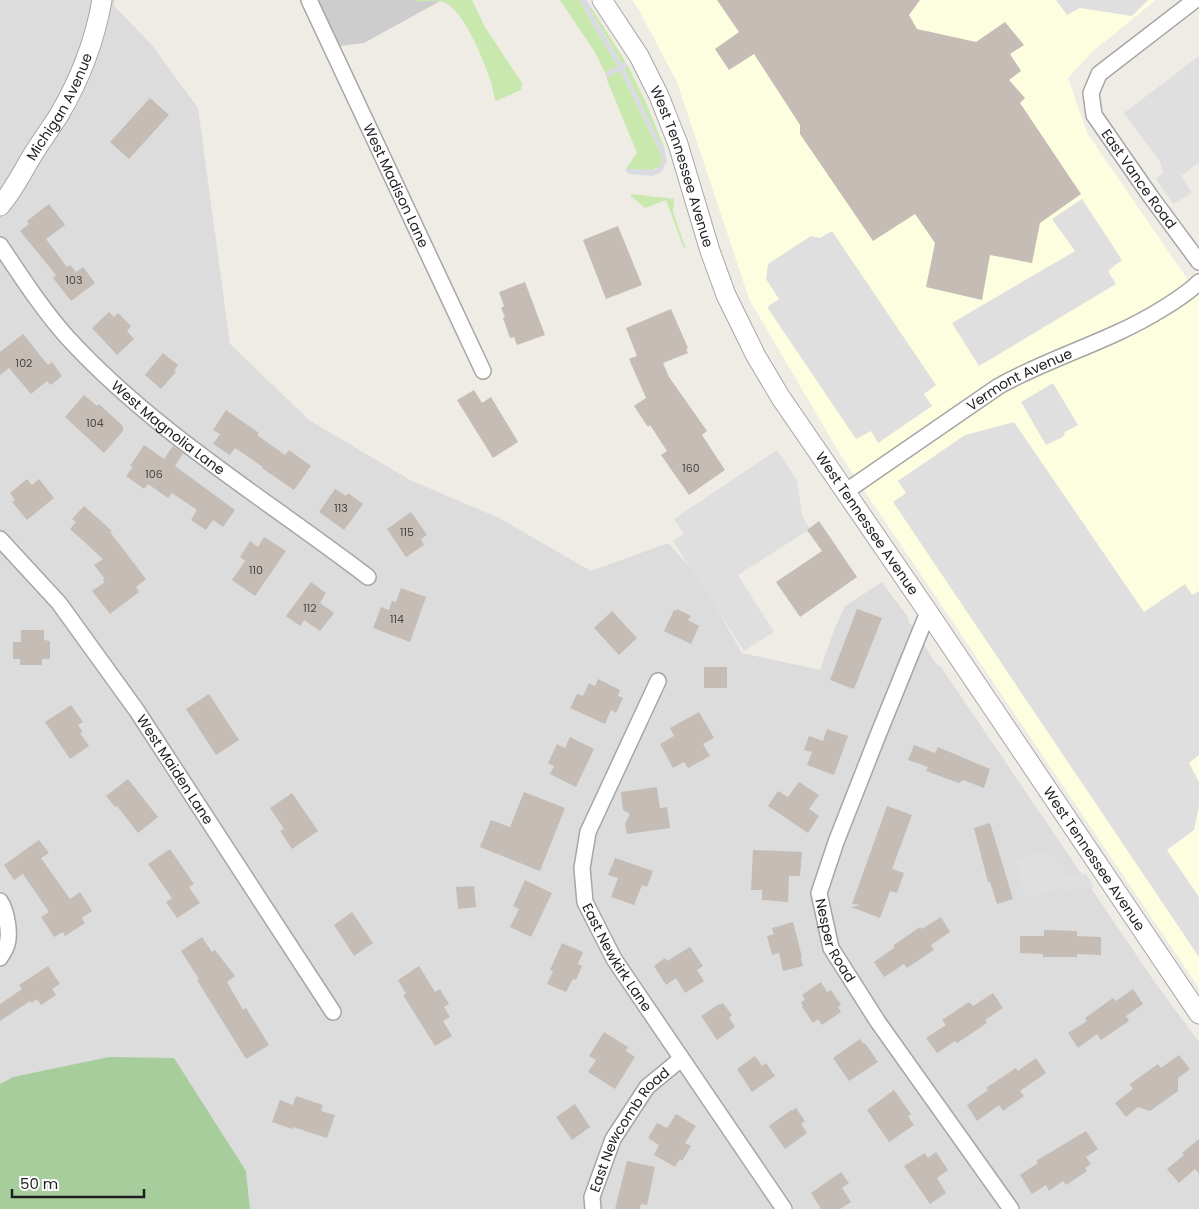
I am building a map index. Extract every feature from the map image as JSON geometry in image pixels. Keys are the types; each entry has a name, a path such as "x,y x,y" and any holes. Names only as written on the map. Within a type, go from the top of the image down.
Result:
{"street":[{"name":"Michigan Avenue","path":"0,206 11,193 29,161 60,114 83,65 93,37 102,0"},
{"name":"West Madison Lane","path":"309,0 483,371"},
{"name":"West Tennessee Avenue","path":"602,0 639,56 659,96 678,144 710,251 726,295 756,356 781,398 1199,1014"},
{"name":"East Vance Road","path":"1195,0 1098,74 1091,92 1094,115 1199,262"},
{"name":"West Magnolia Lane","path":"0,245 32,292 66,336 117,387 165,428 222,472 303,528 368,577"},
{"name":"Vermont Avenue","path":"845,492 999,386 1022,374 1112,336 1143,320 1188,293 1199,282"},
{"name":"West Maiden Lane","path":"0,539 59,603 137,711 333,1012"},
{"name":"Nesper Road","path":"928,612 836,842 819,893 831,948 878,1022 1011,1209"},
{"name":"East Newkirk Lane","path":"658,682 588,832 582,868 585,902 610,951 681,1059 784,1209"},
{"path":"0,901 8,921 7,946 0,958"},
{"name":"East Newcomb Road","path":"593,1209 592,1197 613,1139 647,1087 681,1059"}],"shaded area":[{"path":"0,0 115,0 114,6 151,44 198,108 230,344 309,420 410,480 499,518 591,571 668,543 698,576 742,653 820,670 845,606 882,582 907,616 936,664 941,667 1156,984 1199,1042 1199,1209 250,1209 246,1171 0,1084"},
{"path":"316,0 442,0 364,43 340,46"},
{"path":"580,0 586,0 621,63 625,61 628,66 624,68 662,147 664,147 667,162 662,171 657,174 652,176 626,172 626,169 655,170 660,167 663,158 620,70 607,78 605,73 618,66"},
{"path":"632,0 1156,0 1092,52 1068,78 1087,133 1199,296 1199,988 843,459 749,299 677,82"},
{"path":"1056,0 1148,0 1132,16 1080,8 1067,15"},
{"path":"1199,56 1199,163 1181,176 1192,193 1173,204 1156,179 1163,173 1160,162 1124,113"},
{"path":"1082,199 1122,260 1108,271 1116,284 979,366 952,323 1075,251 1052,219"},
{"path":"832,231 936,385 924,394 932,406 878,443 871,431 856,439 767,307 779,299 766,279 768,264 811,236 820,238"},
{"path":"1053,383 1078,425 1065,432 1063,437 1046,445 1021,402"},
{"path":"1014,422 1144,612 1185,584 1192,595 1199,591 1199,755 1189,763 1199,782 1199,806 1194,830 1167,850 1199,897 1199,957 893,502 906,493 898,481 965,435"},
{"path":"777,450 797,480 802,516 810,529 738,575 774,632 744,651 673,541 684,534 674,519"},
{"path":"1042,852 1048,856 1054,856 1070,876 1086,874 1094,887 1063,890 1062,887 1025,898 1015,859"}],"green space":[{"path":"414,0 472,0 485,27 522,83 521,90 496,101 479,50 459,15 444,2 418,2"},
{"path":"560,0 580,0 618,66 605,73 595,52"},
{"path":"591,7 625,61 622,64 589,8"},
{"path":"628,66 647,105 664,147 662,147 624,68"},
{"path":"620,70 663,158 660,167 649,171 626,169 637,153 607,80 607,78"},
{"path":"631,194 674,199 673,212 686,249 683,246 666,200 645,208"},
{"path":"109,1057 174,1058 246,1171 250,1209 0,1209 0,1084 13,1077"}],"building":[{"path":"717,0 920,0 909,15 917,29 976,42 1005,22 1024,45 1010,54 1021,71 1009,80 1025,98 1020,103 1081,194 1040,223 1032,263 990,255 982,300 926,287 935,243 915,214 873,241 800,134 800,125 754,54 729,70 715,49 739,32"},
{"path":"150,98 169,115 129,159 110,142"},
{"path":"49,204 65,225 46,239 67,267 70,265 76,272 83,267 95,283 71,301 53,278 56,275 20,231 29,224 27,221"},
{"path":"618,226 642,285 606,299 583,240"},
{"path":"525,282 545,335 517,345 514,337 510,338 503,318 505,317 501,308 504,306 499,292"},
{"path":"671,309 688,348 686,349 688,353 663,363 669,377 707,431 702,435 725,470 689,495 661,455 667,451 650,425 648,427 634,406 646,398 629,359 637,356 626,328"},
{"path":"109,312 114,317 118,313 131,326 127,331 134,339 117,355 92,328"},
{"path":"23,334 48,365 52,362 62,376 51,385 47,381 31,394 9,368 0,375 0,352"},
{"path":"163,353 178,365 174,371 176,372 161,389 145,375"},
{"path":"474,390 482,403 491,397 518,442 493,458 457,400"},
{"path":"84,395 97,406 99,404 123,426 123,431 104,453 65,417"},
{"path":"226,410 259,433 257,435 285,455 289,450 311,466 294,490 235,448 230,455 213,444 220,434 213,430"},
{"path":"144,445 164,459 173,446 183,453 175,466 235,510 223,527 213,520 206,530 191,520 197,510 172,493 168,498 148,484 144,489 126,476 133,467 130,466"},
{"path":"27,479 32,485 39,479 54,498 27,520 12,502 15,500 10,493"},
{"path":"335,489 346,496 348,493 363,504 344,530 319,512"},
{"path":"84,506 112,531 110,532 146,579 136,587 139,592 110,614 92,591 105,582 94,565 103,559 70,529 76,522 72,519"},
{"path":"411,512 427,535 421,539 424,545 406,557 387,529"},
{"path":"819,521 857,577 800,617 776,582 822,551 807,530"},
{"path":"264,537 286,551 255,596 232,580 245,561 240,557 250,541 258,547"},
{"path":"311,582 326,593 320,603 334,613 320,631 304,620 300,626 286,616"},
{"path":"401,588 426,597 410,642 373,628 381,607 389,610 392,601 396,602"},
{"path":"677,609 691,616 688,620 699,626 691,644 664,631 674,610 676,611"},
{"path":"857,609 882,618 854,689 830,680"},
{"path":"612,611 637,638 619,655 594,628"},
{"path":"21,630 44,630 44,640 50,641 50,659 42,659 42,665 20,665 20,659 13,659 13,642 21,642"},
{"path":"704,667 727,667 727,688 704,688"},
{"path":"598,679 620,690 618,696 623,698 616,713 611,710 605,724 570,708 577,694 583,696 589,683 595,686"},
{"path":"209,694 239,740 216,755 186,709"},
{"path":"71,705 83,722 78,725 83,732 80,733 89,746 70,759 45,722"},
{"path":"699,712 714,738 703,744 710,756 688,768 684,762 673,768 660,744 674,736 670,728"},
{"path":"827,729 848,736 834,775 807,765 812,752 804,750 809,736 823,741"},
{"path":"570,737 594,749 576,787 550,774 554,766 548,763 557,744 565,748"},
{"path":"914,745 935,753 938,747 990,769 984,788 963,780 959,783 926,771 928,767 908,760"},
{"path":"128,779 158,817 138,833 117,806 115,807 106,796"},
{"path":"799,782 819,795 809,809 819,816 808,833 768,806 778,791 788,797"},
{"path":"657,787 660,808 667,807 670,828 627,834 625,824 630,814 623,810 621,792"},
{"path":"524,792 565,808 540,871 480,847 491,820 510,827"},
{"path":"292,793 318,831 292,849 280,831 284,829 270,808"},
{"path":"887,806 912,815 892,869 904,873 897,893 890,891 880,918 851,907 860,905 852,904"},
{"path":"990,823 1013,899 997,904 990,882 988,882 974,828"},
{"path":"39,840 49,853 41,858 70,899 80,892 92,911 82,918 85,923 65,936 63,932 54,937 41,917 49,912 23,874 14,880 4,865"},
{"path":"170,849 194,884 189,887 200,903 177,918 166,902 172,898 148,864"},
{"path":"753,850 802,852 800,876 789,876 788,902 762,900 762,890 751,890"},
{"path":"615,858 653,871 647,887 642,885 634,905 611,897 618,878 608,875"},
{"path":"525,880 552,893 531,937 510,927 519,909 513,906"},
{"path":"474,886 476,907 458,909 456,887"},
{"path":"352,912 373,943 354,956 334,925"},
{"path":"941,917 950,932 931,945 934,950 907,968 904,964 884,977 874,962 920,927 922,929"},
{"path":"793,922 803,966 783,971 779,953 772,955 767,936 774,934 772,928"},
{"path":"1044,930 1077,931 1077,936 1101,937 1101,955 1077,954 1077,957 1043,957 1043,954 1020,953 1020,936 1044,936"},
{"path":"202,937 212,952 215,950 235,976 227,982 243,1010 246,1008 269,1045 246,1059 181,951"},
{"path":"562,943 583,952 578,964 582,966 576,980 573,979 566,992 547,984 553,971 550,970"},
{"path":"690,947 703,966 697,970 704,981 685,993 676,978 666,985 654,966 665,958 667,961"},
{"path":"48,966 60,984 52,989 56,995 41,1005 37,999 31,1003 30,1001 0,1021 0,1004 22,989 19,985"},
{"path":"419,966 435,992 440,989 449,1004 444,1007 450,1017 443,1021 452,1036 435,1046 403,995 406,994 398,980"},
{"path":"821,982 827,992 831,990 841,1005 838,1007 841,1012 822,1025 818,1019 813,1023 802,1007 801,1002 805,1000 802,995"},
{"path":"1133,989 1143,1004 1126,1016 1129,1021 1101,1040 1097,1034 1078,1048 1068,1033 1087,1021 1085,1018 1113,998 1116,1001"},
{"path":"993,993 1003,1008 985,1020 987,1023 957,1043 955,1041 937,1053 926,1038 946,1025 942,1020 969,1002 973,1006"},
{"path":"723,1003 732,1015 729,1018 735,1027 717,1040 701,1016"},
{"path":"604,1032 628,1047 626,1051 635,1057 615,1089 588,1072 596,1060 589,1056"},
{"path":"860,1039 878,1062 849,1081 833,1058"},
{"path":"1179,1055 1190,1069 1178,1078 1178,1091 1150,1111 1138,1107 1126,1117 1115,1103 1133,1089 1130,1084 1158,1064 1161,1068"},
{"path":"755,1056 762,1066 766,1063 775,1076 752,1092 737,1069"},
{"path":"1036,1058 1046,1073 1020,1091 1024,1096 1003,1111 999,1105 977,1121 967,1105 988,1090 986,1088 1016,1068 1018,1071"},
{"path":"894,1090 911,1114 908,1116 914,1125 889,1142 867,1110"},
{"path":"296,1096 323,1105 321,1111 335,1115 327,1138 272,1122 280,1100 293,1105"},
{"path":"575,1104 590,1127 572,1140 556,1117"},
{"path":"796,1108 805,1121 801,1124 807,1133 785,1149 769,1126"},
{"path":"676,1114 696,1126 685,1143 691,1146 682,1161 680,1159 675,1167 654,1155 659,1145 648,1138 657,1123 667,1128"},
{"path":"1086,1131 1098,1149 1086,1157 1091,1164 1085,1168 1087,1171 1066,1185 1063,1181 1049,1191 1046,1185 1032,1194 1020,1175 1038,1163 1036,1161"},
{"path":"1199,1139 1199,1174 1195,1169 1179,1183 1167,1169"},
{"path":"936,1152 948,1170 937,1178 946,1193 930,1204 904,1166 925,1153 928,1158"},
{"path":"627,1161 655,1167 647,1205 641,1204 640,1209 615,1209"},
{"path":"841,1172 849,1183 842,1188 851,1202 840,1209 821,1209 811,1193"}]}
